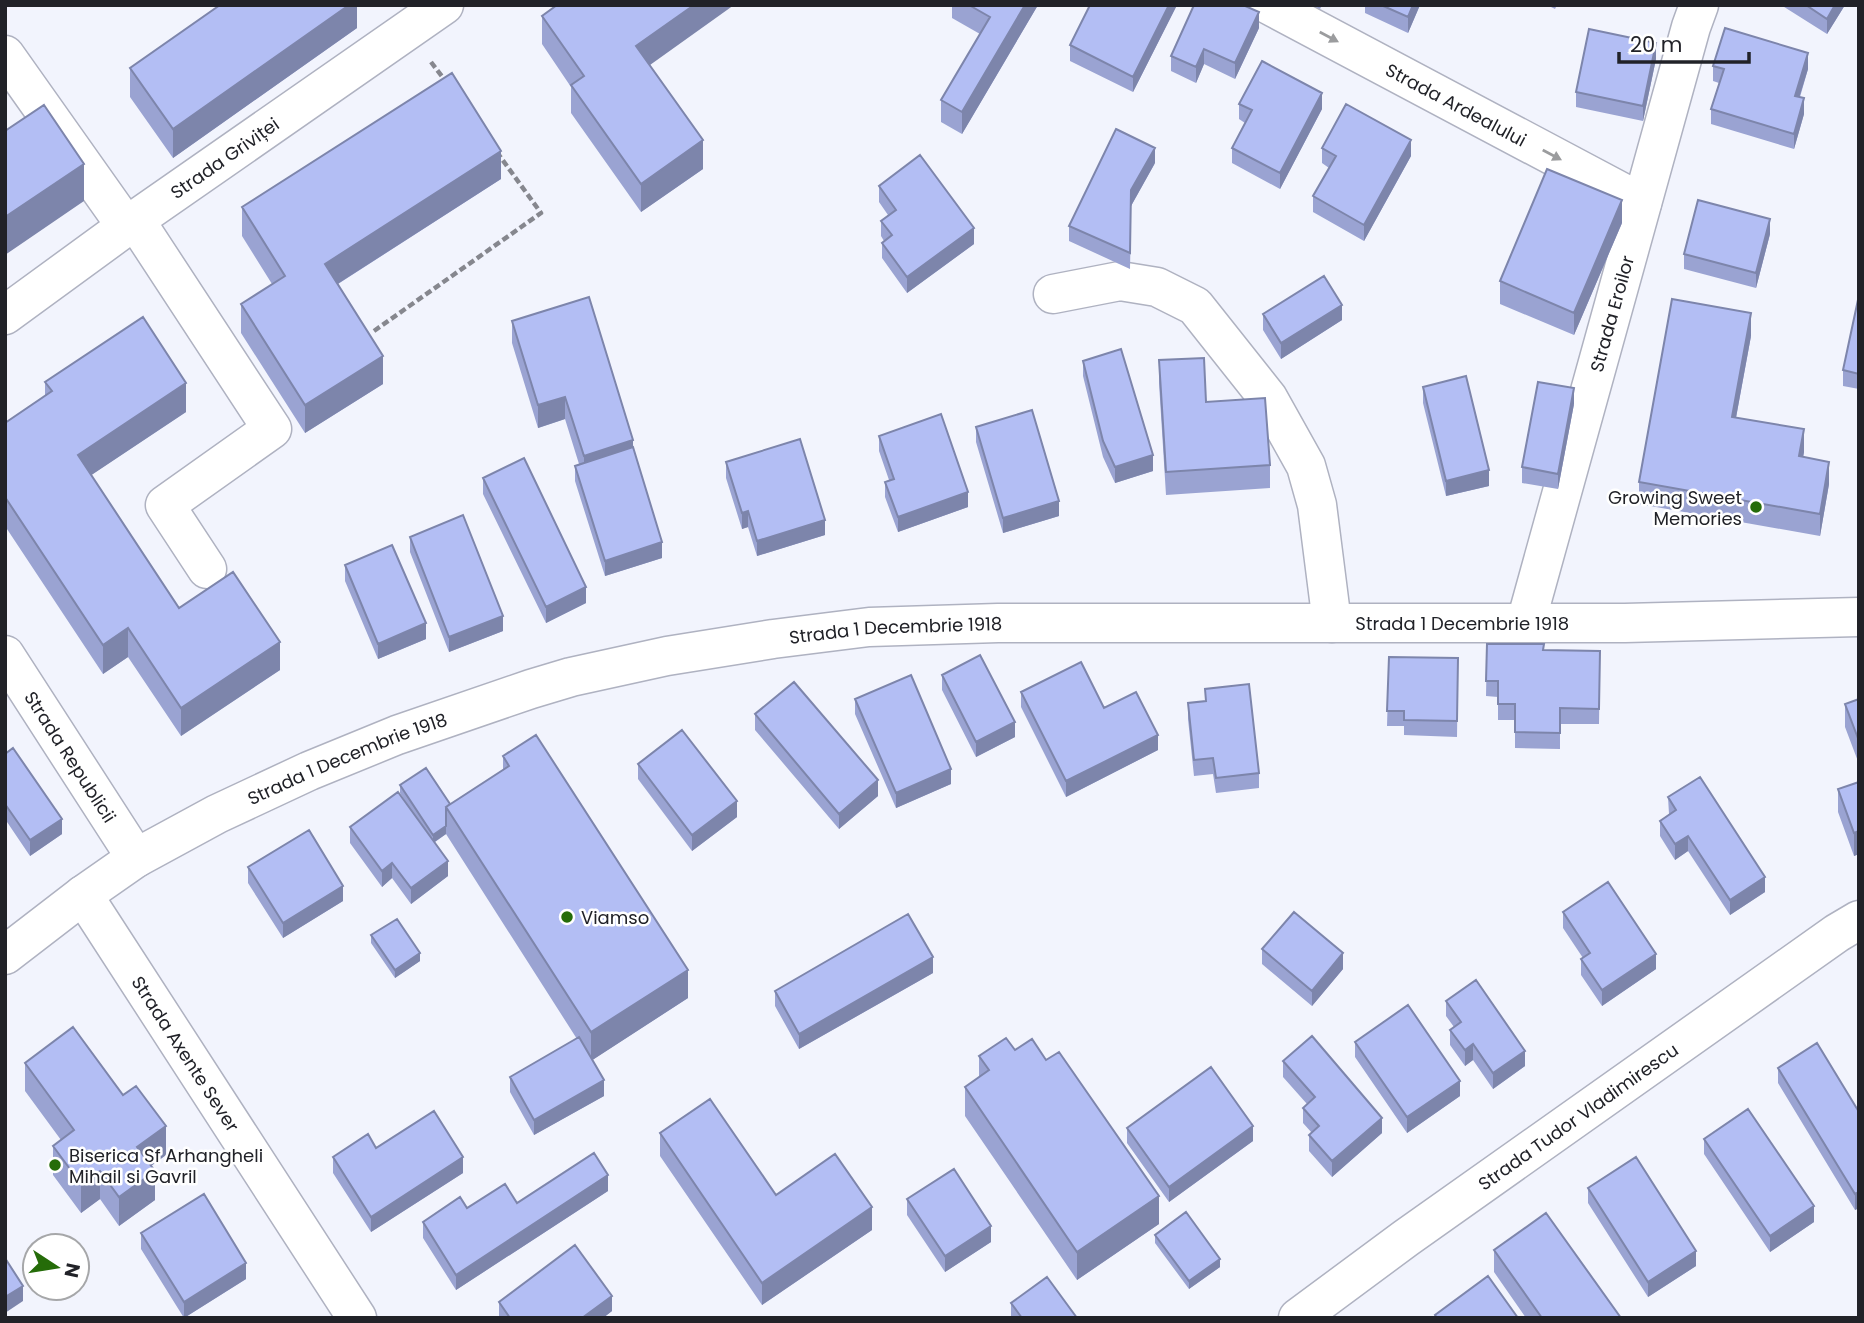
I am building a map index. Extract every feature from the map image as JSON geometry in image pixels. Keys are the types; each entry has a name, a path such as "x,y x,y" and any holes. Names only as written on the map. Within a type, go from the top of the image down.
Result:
{"street":[{"name":"Strada Griviței","path":"5,315 130,223 444,5"},
{"name":"Strada Ardealului","path":"1269,5 1642,203"},
{"name":"Strada Eroilor","path":"1527,622 1690,27 1699,5"},
{"path":"5,55 130,223 272,429 165,505 207,569"},
{"path":"1053,294 1120,281 1157,288 1195,306 1268,398 1306,466 1317,505 1332,623"},
{"name":"Strada 1 Decembrie 1918","path":"5,955 136,858 217,814 309,771 397,735 557,681 667,656 869,627 998,623 1625,623 1859,617"},
{"name":"Strada Republicii","path":"5,655 136,858"},
{"name":"Strada Axente Sever","path":"83,895 358,1318"},
{"name":"Strada Tudor Vladimirescu","path":"1298,1318 1474,1190 1859,920"}],"path":[{"path":"408,30 447,84"},
{"path":"374,331 541,213 494,148"}],"building":[{"path":"220,5 349,5 173,129 130,68"},
{"path":"557,5 694,5 636,46 703,140 641,184 571,85 584,76 542,16"},
{"path":"969,5 1025,5 962,112 941,100 990,17"},
{"path":"1090,5 1169,5 1133,77 1070,45"},
{"path":"1194,5 1243,5 1259,12 1235,63 1204,49 1196,67 1171,56"},
{"path":"1381,5 1413,5 1408,17"},
{"path":"1806,5 1835,5 1827,19"},
{"path":"1725,28 1808,53 1795,96 1804,98 1794,134 1711,109 1724,69 1713,66"},
{"path":"1589,29 1656,43 1643,106 1576,92"},
{"path":"1262,61 1322,93 1280,173 1232,148 1252,110 1239,104"},
{"path":"452,73 501,151 325,264 383,356 305,405 241,304 285,276 242,207"},
{"path":"1346,104 1411,140 1364,225 1313,196 1336,156 1322,148"},
{"path":"44,105 84,164 5,217 5,131"},
{"path":"1116,129 1155,148 1131,190 1130,253 1069,226"},
{"path":"920,155 974,228 907,277 882,243 892,235 881,221 896,210 879,186"},
{"path":"1547,169 1622,200 1574,313 1500,281"},
{"path":"1698,200 1770,219 1756,273 1684,254"},
{"path":"1324,276 1342,305 1281,343 1263,314"},
{"path":"1859,295 1859,374 1843,370"},
{"path":"589,297 633,440 584,456 565,397 538,405 512,321"},
{"path":"1672,299 1751,313 1732,417 1804,429 1799,456 1829,462 1820,514 1639,482"},
{"path":"143,317 186,383 78,455 179,608 233,572 280,642 181,708 128,628 103,645 5,497 5,423 52,391 45,382"},
{"path":"1121,349 1153,455 1115,467 1103,441 1083,361"},
{"path":"1204,358 1206,402 1265,398 1270,465 1166,472 1159,360"},
{"path":"1466,376 1489,470 1446,481 1423,387"},
{"path":"1538,382 1574,388 1558,474 1522,467"},
{"path":"1032,410 1059,501 1003,518 976,427"},
{"path":"941,414 968,492 898,517 885,482 894,479 879,436"},
{"path":"800,439 825,520 757,541 748,511 742,513 726,462"},
{"path":"633,447 662,542 605,561 575,466"},
{"path":"524,458 586,587 546,607 483,478"},
{"path":"463,515 503,616 449,637 410,537"},
{"path":"392,545 426,623 378,644 345,565"},
{"path":"1487,644 1544,644 1543,650 1600,651 1599,709 1560,708 1560,733 1515,732 1515,704 1498,704 1498,681 1486,681"},
{"path":"980,655 1015,722 976,742 942,675"},
{"path":"1389,657 1458,658 1457,721 1404,720 1404,711 1387,711"},
{"path":"1081,662 1104,708 1136,692 1158,735 1066,781 1021,692"},
{"path":"911,675 951,769 896,793 855,699"},
{"path":"794,682 878,780 839,814 755,714"},
{"path":"1249,684 1259,773 1216,778 1213,758 1194,760 1188,703 1206,701 1205,689"},
{"path":"1859,699 1859,741 1845,704"},
{"path":"682,730 737,801 692,835 638,764"},
{"name":"Viamso","path":"536,735 688,970 591,1032 446,807 509,766 503,756"},
{"path":"13,748 62,819 30,840 5,804 5,754"},
{"path":"426,768 450,804 446,807 446,826 433,835 400,785"},
{"path":"1700,777 1765,877 1730,900 1688,836 1675,844 1660,821 1676,810 1668,797"},
{"path":"1859,782 1859,831 1854,833 1838,789"},
{"path":"398,792 448,861 411,888 392,863 382,871 350,827"},
{"path":"309,830 343,886 283,923 248,867"},
{"path":"1608,882 1656,954 1602,990 1581,959 1590,953 1563,912"},
{"path":"1294,912 1343,953 1312,991 1262,949"},
{"path":"908,914 933,957 799,1034 775,991"},
{"path":"397,919 420,953 395,970 371,935"},
{"path":"1476,980 1525,1051 1493,1073 1473,1044 1465,1050 1450,1030 1461,1022 1446,1001"},
{"path":"1408,1005 1460,1081 1407,1117 1355,1042"},
{"path":"73,1027 123,1095 136,1086 166,1126 137,1147 155,1171 119,1197 100,1171 81,1184 53,1146 74,1130 25,1063"},
{"path":"1312,1036 1382,1118 1332,1161 1309,1135 1319,1126 1303,1108 1315,1097 1283,1061"},
{"path":"579,1037 604,1080 534,1120 510,1077"},
{"path":"1006,1038 1015,1050 1032,1039 1046,1060 1059,1052 1159,1196 1077,1252 965,1087 989,1070 979,1056"},
{"path":"1817,1043 1859,1112 1859,1192 1855,1194 1778,1068"},
{"path":"1211,1067 1253,1126 1169,1187 1127,1128"},
{"path":"710,1099 776,1195 835,1154 872,1207 762,1283 660,1133"},
{"path":"1748,1109 1814,1206 1770,1236 1704,1139"},
{"path":"434,1111 463,1157 371,1217 333,1157 368,1134 376,1148"},
{"path":"594,1153 608,1175 456,1275 423,1222 460,1197 467,1208 505,1184 517,1203"},
{"path":"1636,1157 1696,1251 1648,1282 1588,1188"},
{"path":"954,1169 991,1226 945,1256 907,1199"},
{"path":"204,1194 246,1263 184,1302 141,1233"},
{"path":"1186,1212 1220,1259 1189,1281 1155,1235"},
{"path":"1546,1213 1621,1318 1542,1318 1494,1250"},
{"path":"575,1245 612,1296 582,1318 510,1318 499,1302"},
{"path":"5,1258 21,1287 5,1297"},
{"path":"1488,1276 1518,1318 1437,1318 1435,1315"},
{"path":"1047,1277 1077,1318 1022,1318 1011,1303"}],"place":[{"name":"Growing Sweet Memories","path":"1756,507"},
{"name":"Viamso","path":"567,917"},
{"name":"Biserica Sf Arhangheli Mihail si Gavril","path":"55,1165"}]}
